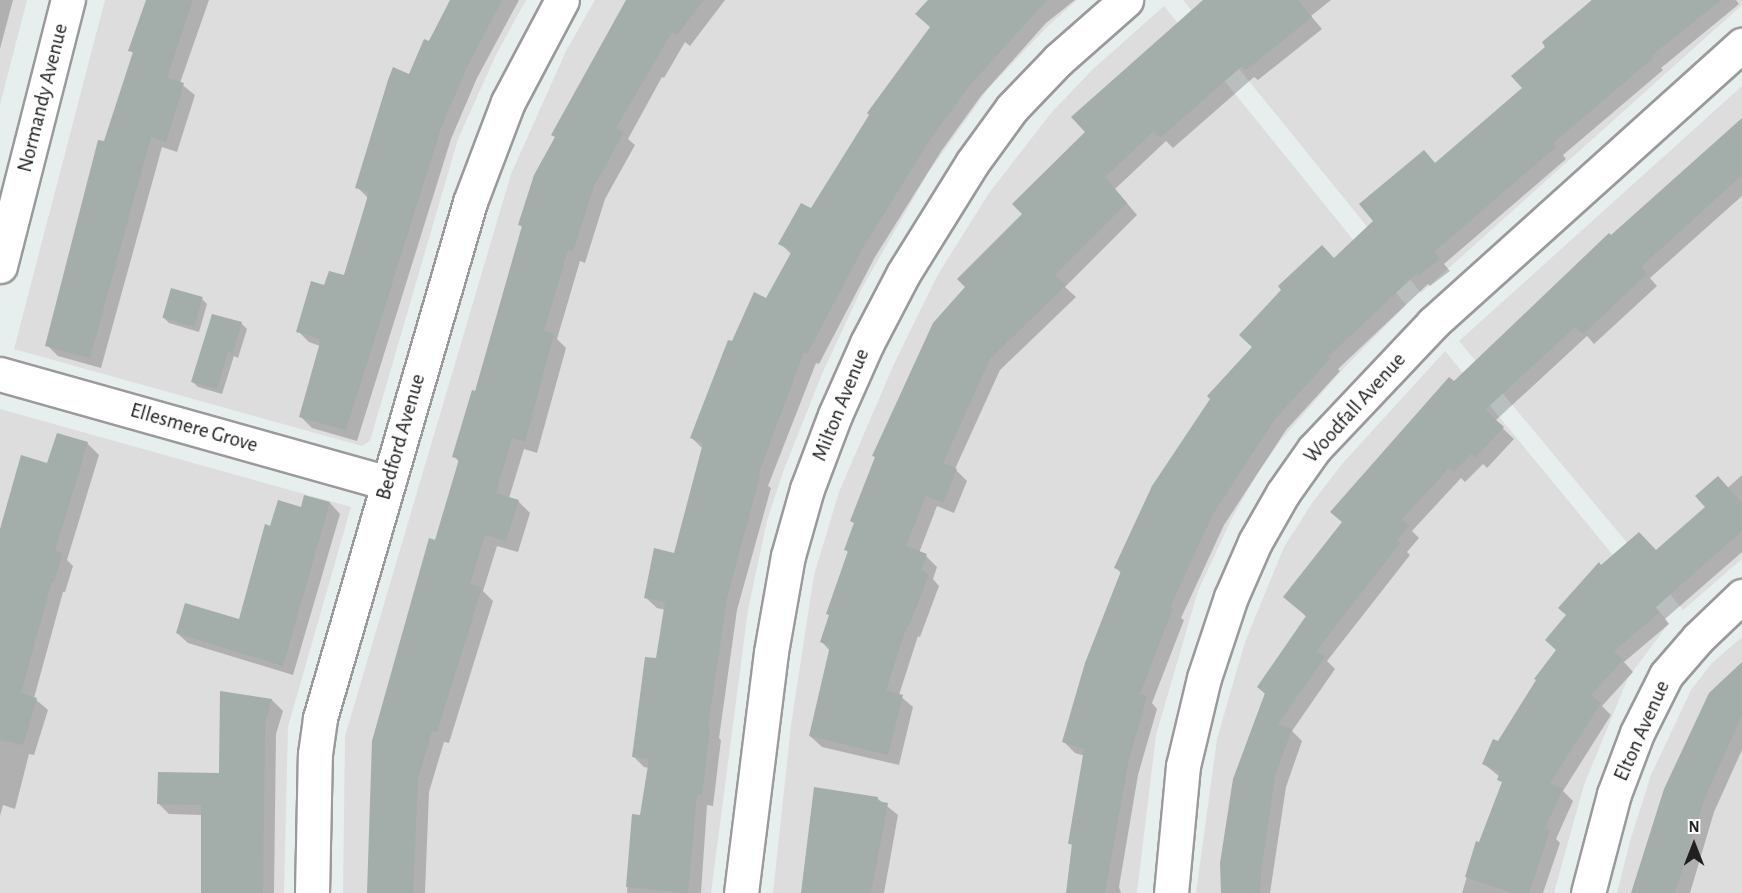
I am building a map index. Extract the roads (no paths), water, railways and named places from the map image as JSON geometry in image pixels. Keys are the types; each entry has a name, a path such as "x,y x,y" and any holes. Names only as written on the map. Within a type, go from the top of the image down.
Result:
{"street":[{"name":"Normandy Avenue","path":"0,266 68,0"},
{"name":"Bedford Avenue","path":"312,893 315,754 320,718 466,212 507,102 562,0"},
{"name":"Milton Avenue","path":"741,893 771,652 788,556 807,489 835,415 867,343 903,274 972,163 1012,108 1058,60 1126,0"},
{"name":"Woodfall Avenue","path":"1171,893 1183,765 1204,678 1236,586 1255,542 1283,493 1314,448 1433,323 1742,45"},
{"name":"Ellesmere Grove","path":"0,374 387,483"},
{"name":"Elton Avenue","path":"1588,893 1614,794 1637,733 1666,675 1698,638 1742,596"}]}
